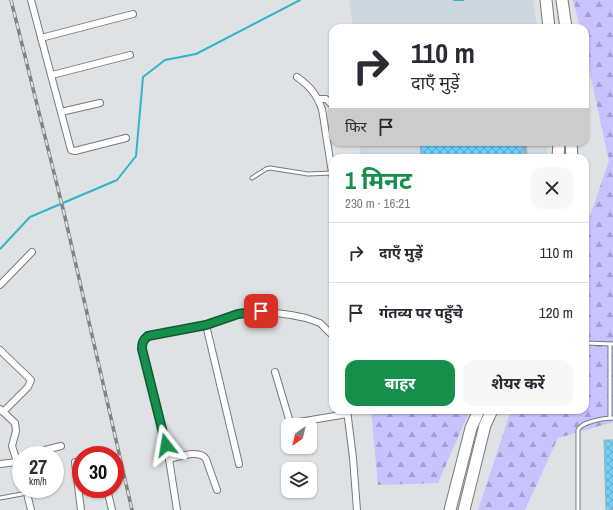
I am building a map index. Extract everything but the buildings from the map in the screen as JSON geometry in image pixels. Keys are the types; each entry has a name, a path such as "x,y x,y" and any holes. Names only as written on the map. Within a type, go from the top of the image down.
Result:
{"highway":[{"path":"546,0 549,24"},
{"path":"562,0 565,24"},
{"path":"450,510 471,428 477,414"},
{"path":"464,510 485,425 490,414"}],"street":[{"path":"32,0 69,147 73,151 126,138"},
{"path":"41,38 133,14"},
{"path":"52,75 130,55"},
{"path":"297,77 309,85 319,99 329,154"},
{"path":"319,99 326,100 329,103"},
{"path":"61,112 100,103"},
{"path":"0,284 32,252"},
{"path":"177,510 169,459 142,344 144,339 148,336 206,325 238,314 261,311 306,318 320,324 329,332"},
{"path":"206,325 239,464"},
{"path":"0,350 31,380 28,387 2,411 14,423 16,428 13,446"},
{"path":"275,372 289,419 293,423 337,414"},
{"path":"347,414 357,510"},
{"path":"169,459 198,454 203,455 206,459 217,490"},
{"path":"0,464 12,460"},
{"path":"27,498 30,510"},
{"path":"80,498 81,510"},
{"path":"109,498 112,510"}],"lane":[{"path":"252,178 270,168 329,176"},
{"path":"578,510 579,427 584,424 612,418 611,344 589,343"},
{"path":"0,498 12,495"}],"shaded area":[{"path":"349,0 533,0 536,24 352,24"},
{"path":"361,146 547,146 547,154 359,154"}],"green space":[{"path":"573,0 613,0 613,422 558,438 525,510 478,510 510,414 589,414 589,218 609,161 589,69 589,24 579,24"},
{"path":"371,414 468,414 438,483 378,485"}],"waterway":[{"path":"0,249 30,217 117,180 136,156 143,77 165,60 196,54 300,0"},
{"path":"454,0 463,0"}],"railway":[{"path":"11,0 65,217 132,510"}],"route":[{"path":"166,445 142,349 144,339 148,336 206,325 238,314 261,311"}]}
